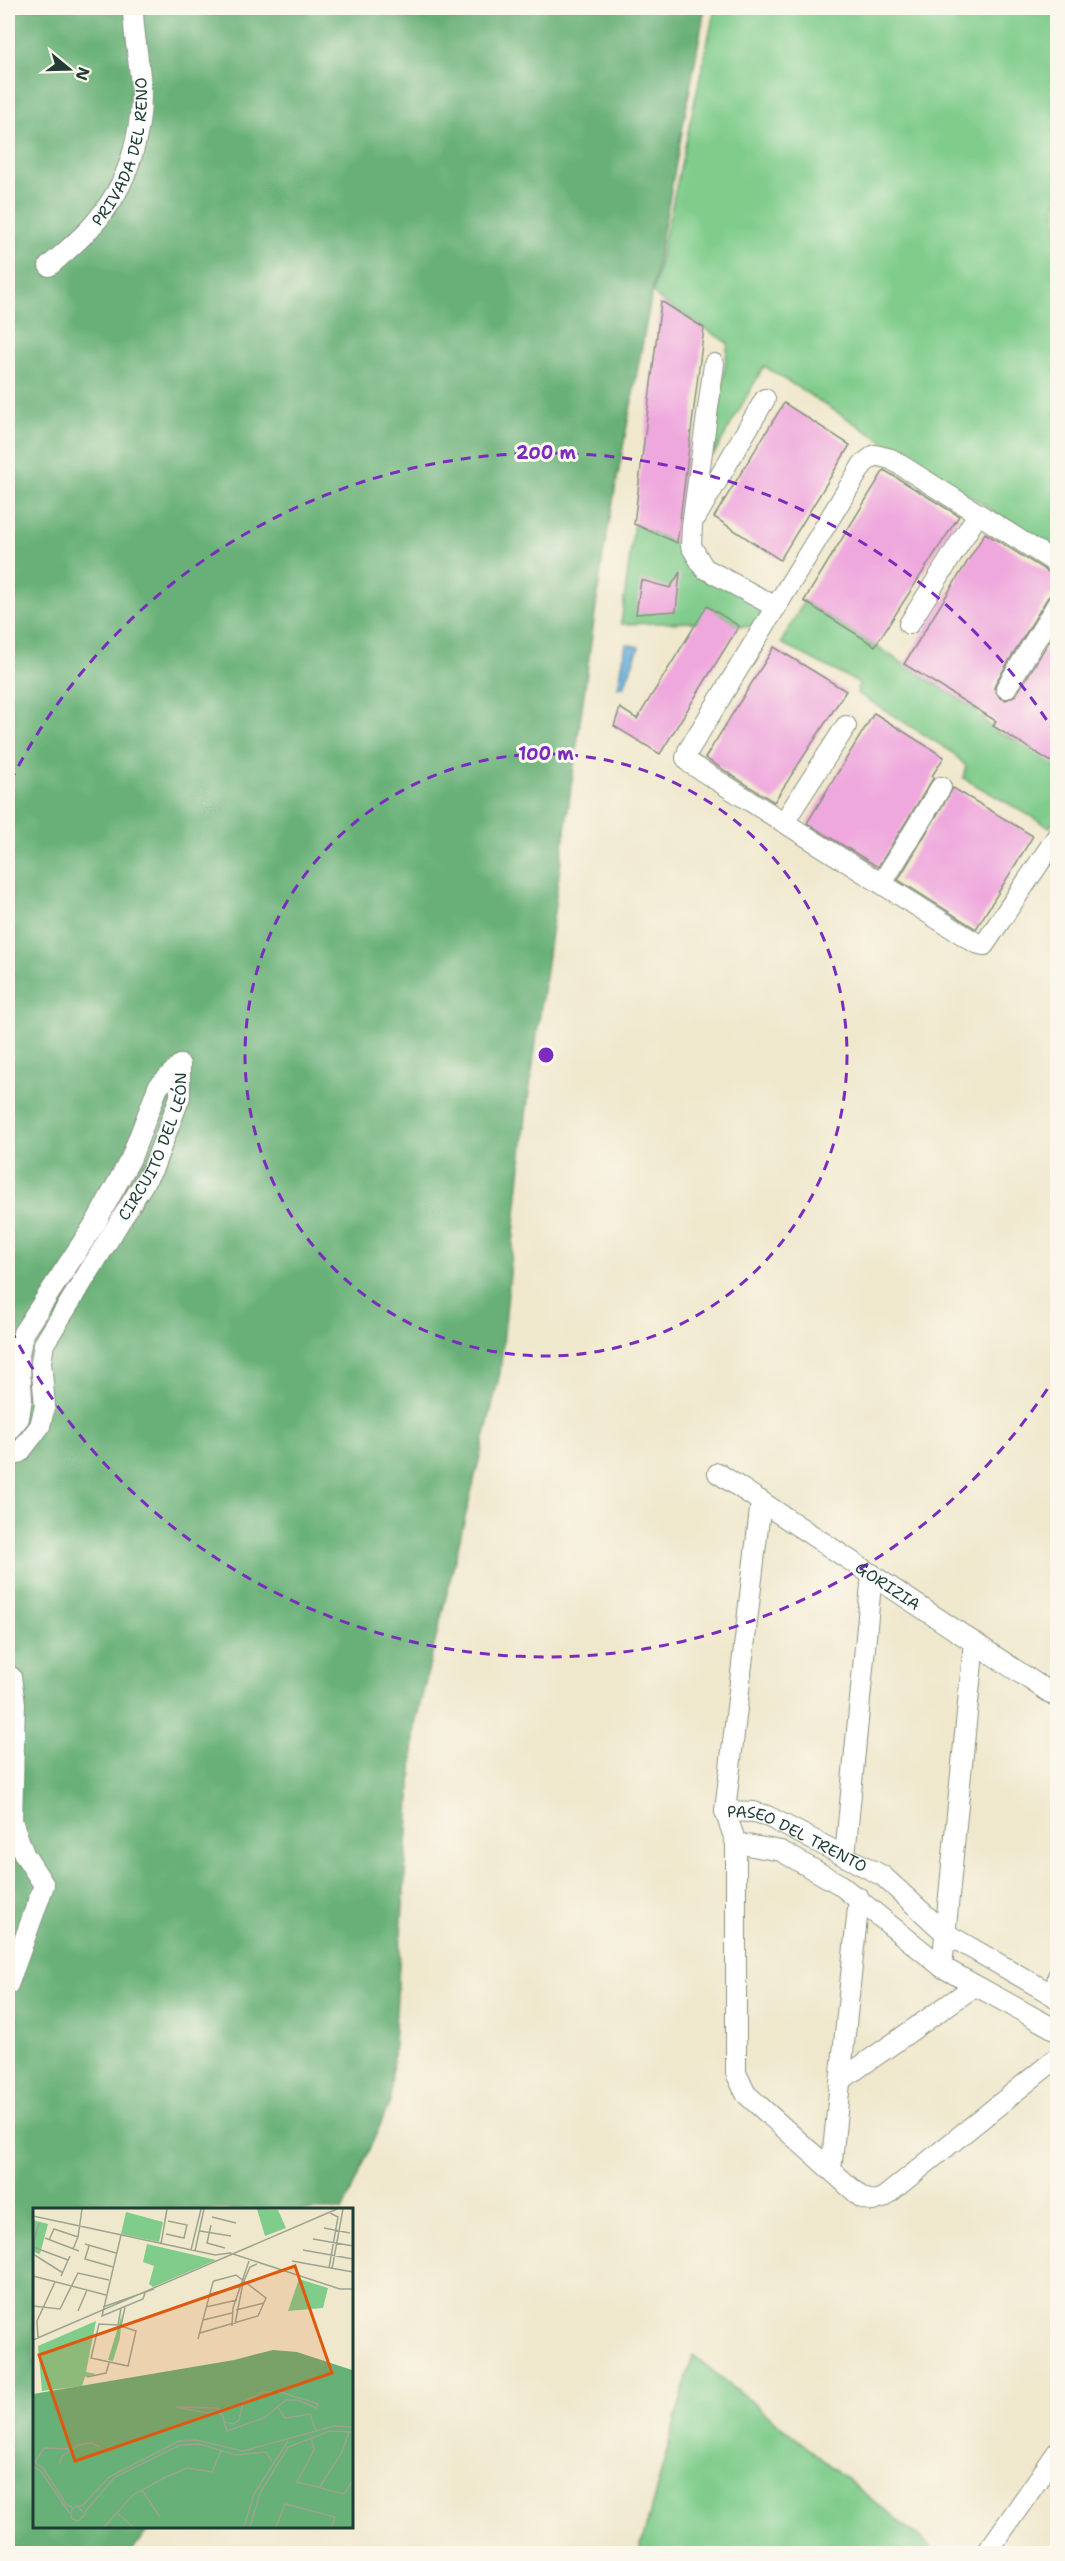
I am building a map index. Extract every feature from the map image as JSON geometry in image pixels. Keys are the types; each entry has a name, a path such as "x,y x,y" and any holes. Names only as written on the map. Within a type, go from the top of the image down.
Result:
{"street":[{"name":"PRIVADA DEL RENO","path":"49,266 102,214 116,195 133,155 141,102 133,11"},
{"path":"714,364 691,546 704,568 776,607"},
{"path":"692,525 765,399"},
{"path":"1058,564 891,459 875,455 863,464 688,751 686,758 976,943 984,945 1058,835"},
{"path":"909,624 978,514"},
{"path":"1006,688 1058,603"},
{"path":"784,822 846,726"},
{"path":"882,883 941,787"},
{"name":"CIRCUITO DEL LEÓN","path":"8,1431 19,1418 22,1398 19,1355 23,1333 96,1222 130,1158 158,1087 180,1065 180,1097 153,1168 44,1344 41,1362 45,1406 40,1426 20,1452 8,1458"},
{"name":"GORIZIA","path":"718,1473 1058,1698"},
{"path":"725,1810 761,1501"},
{"path":"845,1856 872,1574"},
{"path":"942,1967 974,1642"},
{"path":"8,1675 11,1677 15,1703 12,1821 24,1854 44,1885 8,1985"},
{"name":"PASEO DEL TRENTO","path":"1056,1998 945,1933 883,1876 767,1816 754,1812 725,1810 735,1843 781,1851 859,1898 942,1967 1058,2031"},
{"path":"735,1843 736,2073 746,2094 862,2198 873,2201 883,2198 1058,2057"},
{"path":"831,2170 859,1898"},
{"path":"1056,1998 1058,1976"},
{"path":"841,2080 975,1986"},
{"path":"986,2553 1058,2451"}],"green space":[{"path":"8,8 705,8 603,555 526,1115 500,1373 415,1725 390,2102 344,2208 33,2208 33,2528 149,2528 131,2553 8,2554"},
{"path":"715,8 1057,8 1057,551 764,366 713,456 728,343 661,301 653,293"},
{"path":"634,524 677,543 771,615 763,628 739,626 708,607 698,622 621,624"},
{"path":"804,601 974,708 994,731 1033,747 1057,763 1057,819 1050,827 963,778 966,766 952,752 857,693 859,683 781,643"},
{"path":"693,2355 938,2553 639,2553"}],"water":[{"path":"626,644 639,647 624,687 618,687"}],"building":[{"path":"661,301 704,328 677,543 634,524"},
{"path":"784,403 850,445 780,560 714,517"},
{"path":"884,470 959,516 875,646 804,601"},
{"path":"985,533 1058,578 1058,591 1048,597 994,688 1000,698 1006,700 1016,695 1058,627 1058,766 993,726 996,721 904,664"},
{"path":"680,572 676,611 636,614 641,580 670,588"},
{"path":"707,606 739,626 660,754 614,726 620,708 637,719"},
{"path":"774,647 846,691 774,802 705,758"},
{"path":"874,713 944,757 878,867 807,823"},
{"path":"953,788 1033,836 976,929 898,880"}]}
